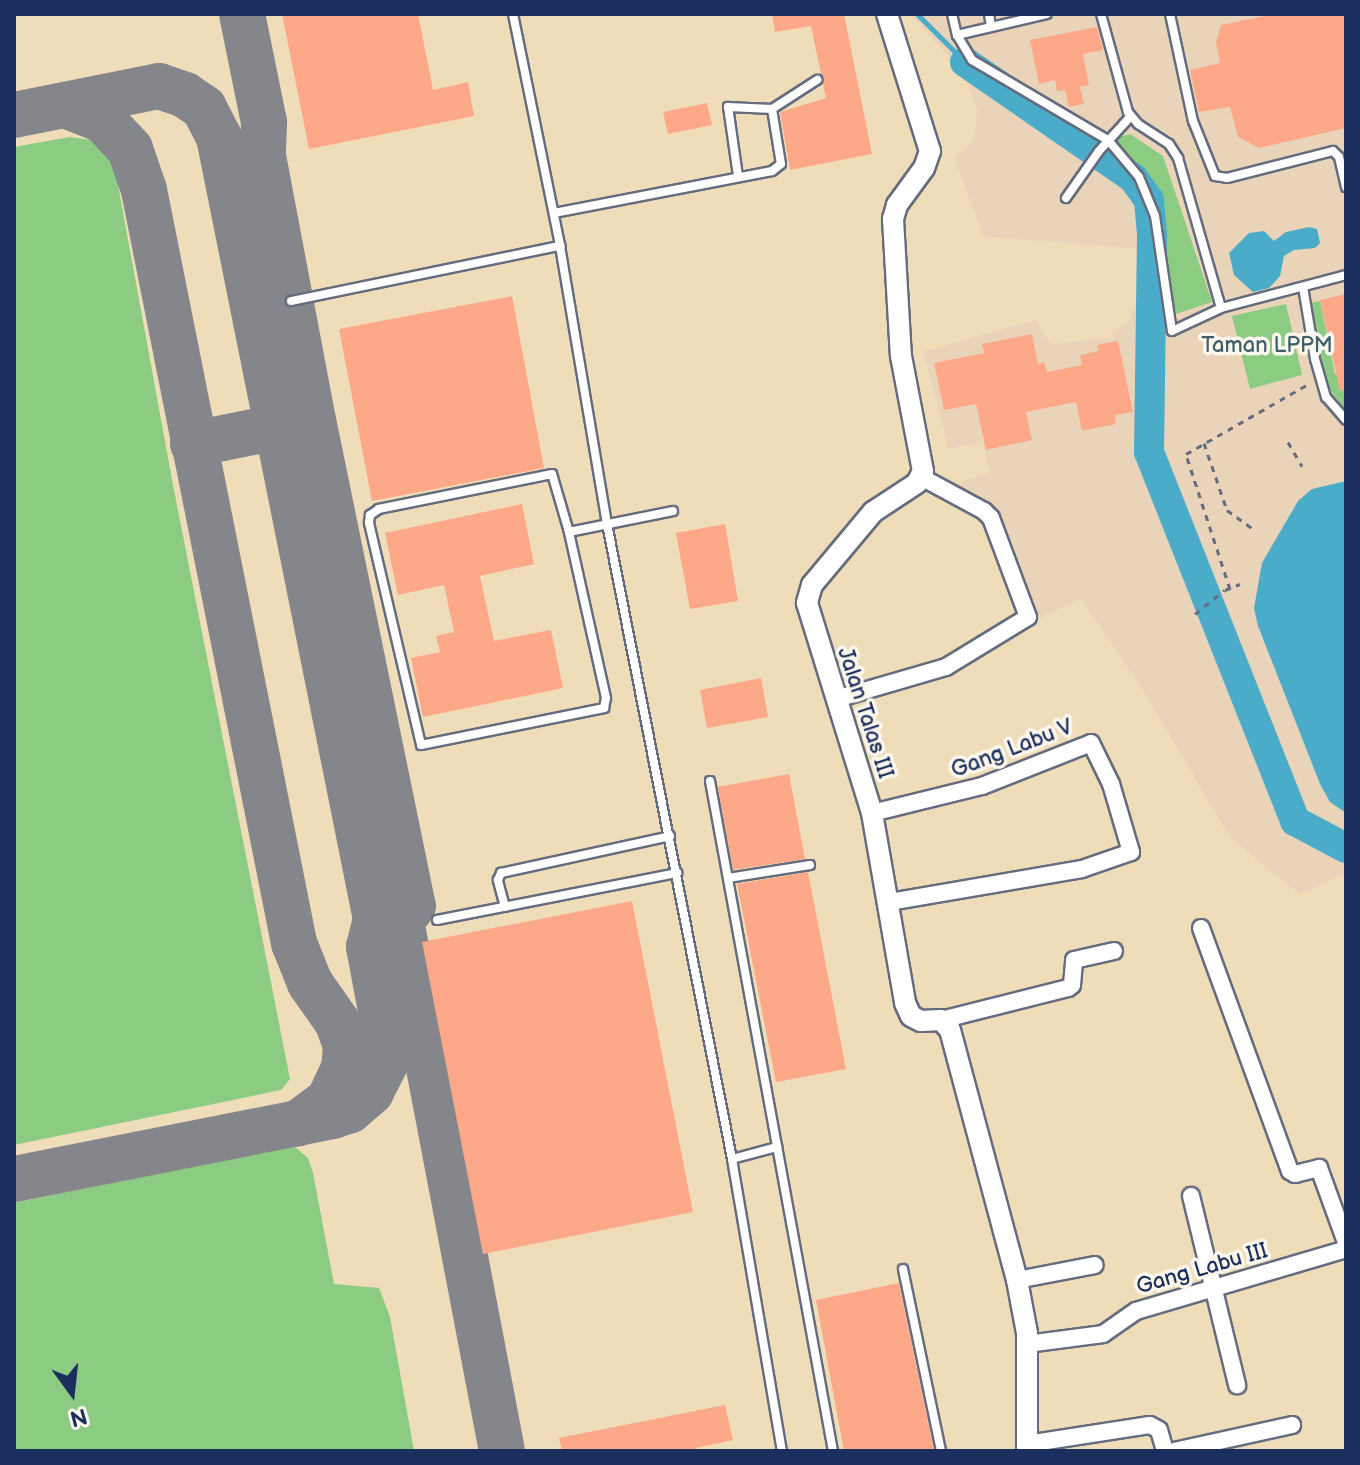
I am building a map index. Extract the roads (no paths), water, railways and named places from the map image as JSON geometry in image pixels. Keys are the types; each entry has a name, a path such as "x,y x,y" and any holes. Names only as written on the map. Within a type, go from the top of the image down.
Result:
{"street":[{"path":"836,699 946,667 1028,617 991,518 984,511 921,477 923,471 901,356 893,219 897,205 924,168 930,151 887,14"},
{"name":"Jalan Talas III","path":"921,477 873,512 809,590 809,616 872,813 907,1010 921,1021 941,1020"},
{"name":"Gang Labu V","path":"872,813 968,791 1091,743 1111,784 1131,852 1082,869 889,902"},
{"path":"1201,928 1290,1171 1295,1174 1319,1168 1345,1234"},
{"path":"1114,951 1074,960 1070,988 941,1020 951,1033 1017,1280 1027,1344 1027,1447 1150,1425 1157,1428 1165,1451"},
{"path":"1191,1196 1237,1385"},
{"name":"Gang Labu III","path":"1027,1344 1103,1334 1136,1311 1346,1249"},
{"path":"1017,1280 1095,1265"},
{"path":"1174,1451 1292,1425"}],"lane":[{"path":"513,14 554,213 607,524 732,1159 782,1451"},
{"path":"952,14 957,35 972,60 1108,140 1139,177 1150,198 1172,331 1221,308 1346,275"},
{"path":"989,14 991,27"},
{"path":"957,35 1047,14"},
{"path":"1101,14 1131,116 1176,153 1221,308"},
{"path":"1170,14 1193,121 1215,176 1227,178 1330,151 1342,154 1346,187"},
{"path":"738,176 728,107 772,109 817,80"},
{"path":"554,213 772,171 781,164 772,109"},
{"path":"1066,198 1099,151 1131,116"},
{"path":"291,301 560,246"},
{"path":"1303,287 1320,377 1331,405 1346,420"},
{"path":"552,474 569,532 606,698 604,708 430,746 421,745 369,523 370,515 394,506 552,474"},
{"path":"569,532 673,511"},
{"path":"710,781 833,1451"},
{"path":"505,907 498,880 501,873 670,836"},
{"path":"728,878 810,865"},
{"path":"437,920 677,873"},
{"path":"732,1159 777,1147"},
{"path":"903,1269 941,1451"}],"water":[{"path":"1309,227 1317,229 1320,243 1315,248 1294,250 1284,256 1280,276 1269,288 1253,292 1234,275 1229,253 1249,233 1264,231 1274,241 1286,232"},
{"path":"1346,481 1346,813 1330,802 1320,784 1258,626 1254,608 1262,563 1298,501 1312,489"}],"waterway":[{"path":"917,14 965,62"},
{"path":"965,62 1133,178 1149,200 1152,237 1149,452 1295,821 1346,848"}],"park label":[{"name":"Taman LPPM","path":"1267,346"}]}
